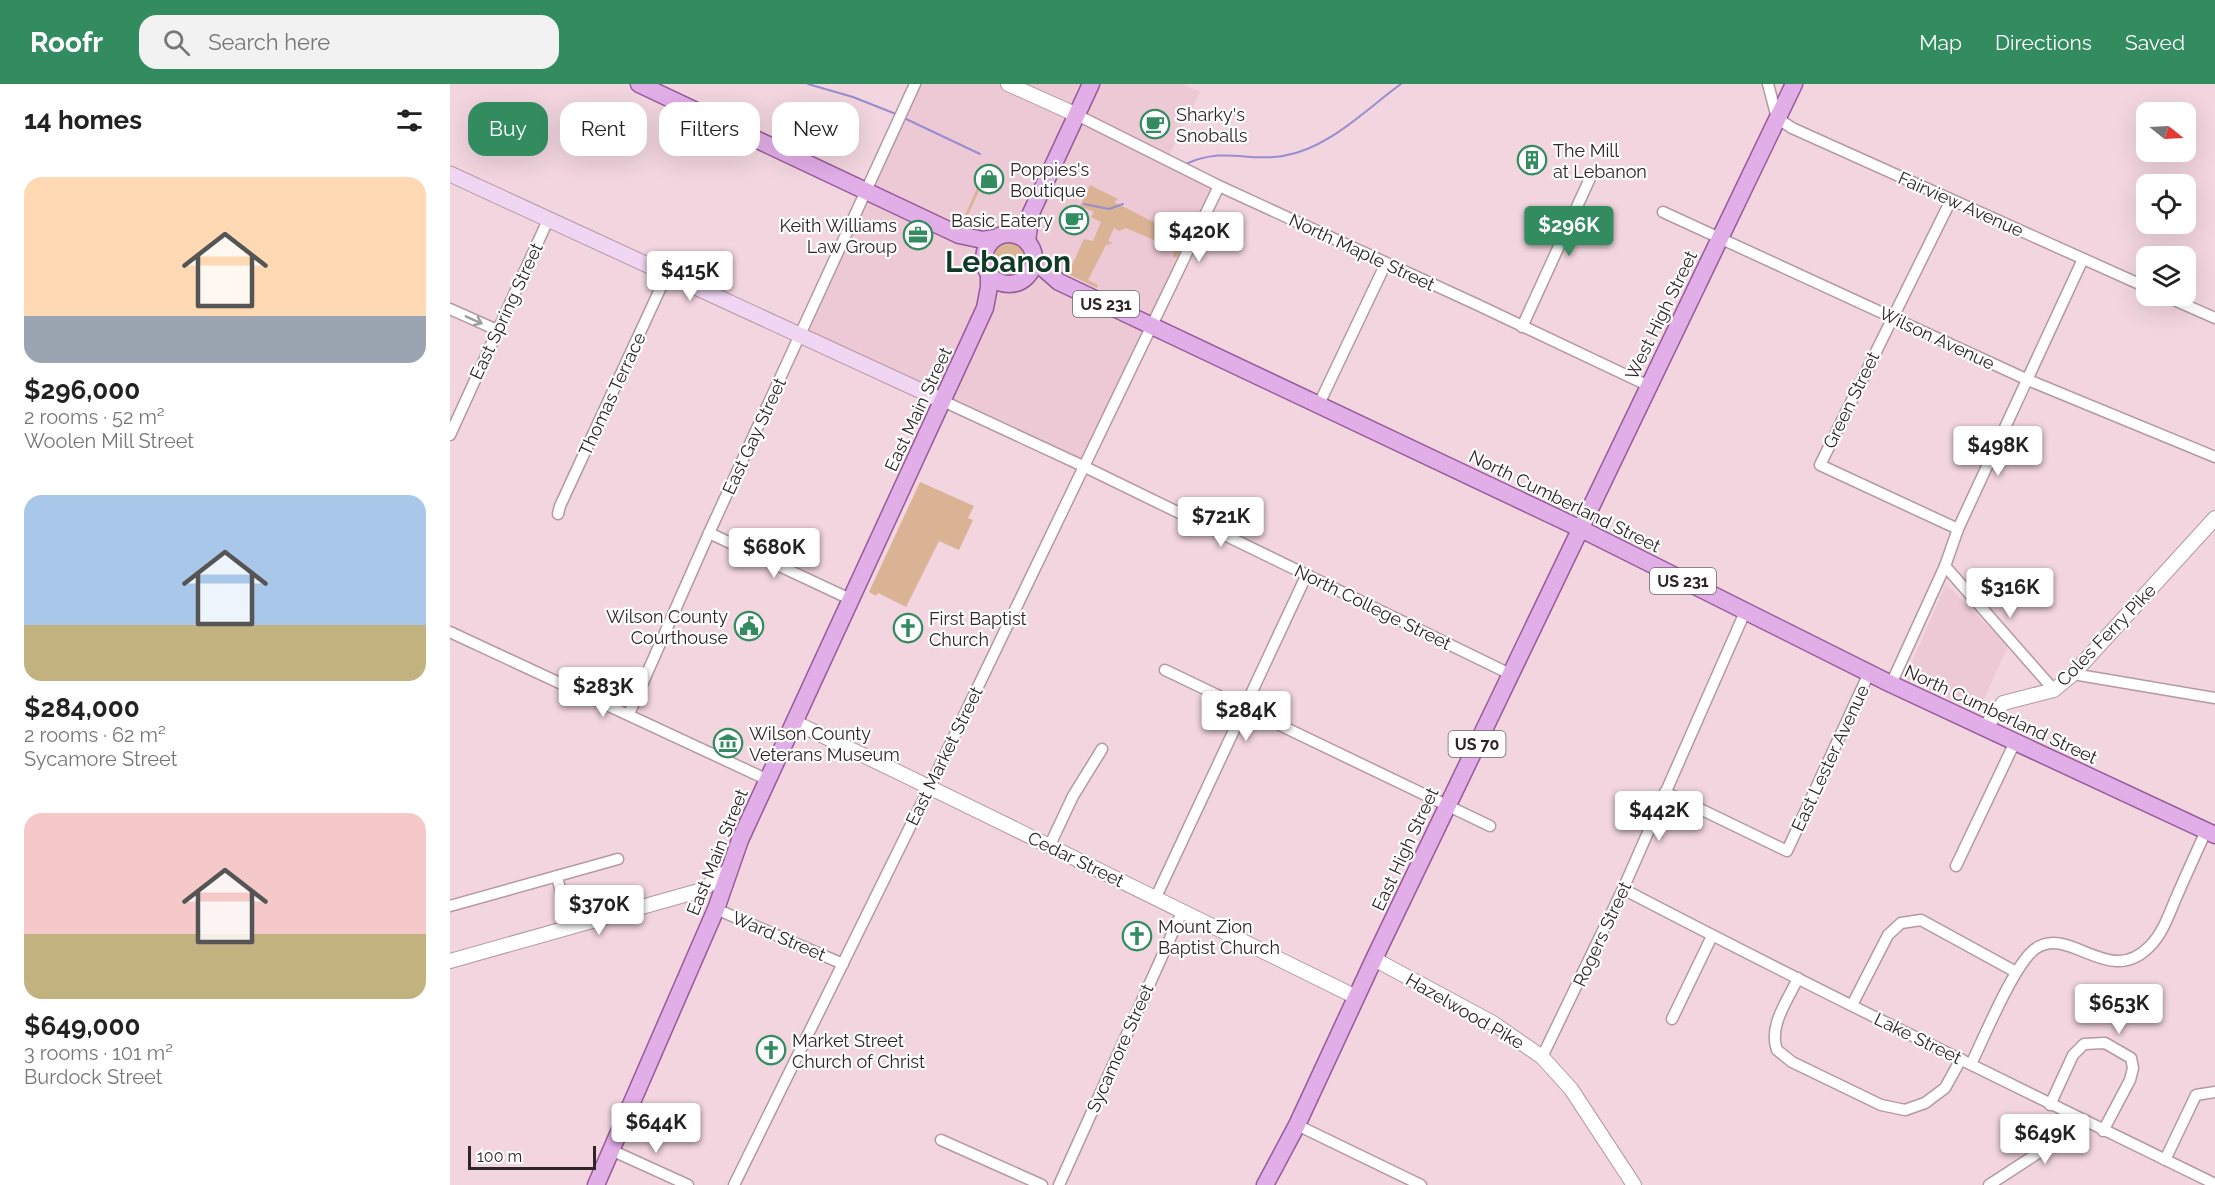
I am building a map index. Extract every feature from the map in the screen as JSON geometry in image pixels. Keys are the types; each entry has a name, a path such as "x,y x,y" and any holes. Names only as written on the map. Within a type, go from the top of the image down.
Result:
{"main road":[{"name":"US 231","path":"639,84 959,235 983,240 1018,235 1031,249"},
{"path":"1019,281 1032,269 1031,213 1091,84"},
{"name":"US 70","path":"1778,118 1794,84"},
{"name":"West High Street","path":"1581,529 1778,118"},
{"path":"450,174 943,401"},
{"path":"987,269 986,250 1031,213"},
{"path":"959,235 979,255 987,269"},
{"name":"North Cumberland Street","path":"1031,249 1044,269 1059,282 1581,529 1869,673 2210,833"},
{"name":"US 231","path":"987,269 1002,283 1019,281"},
{"name":"East Main Street","path":"596,1185 716,909 740,840 985,308 990,287 987,269"},
{"name":"North Cumberland Street","path":"1019,281 1059,282"},
{"name":"East Main Street","path":"985,308 1005,288 1019,281"},
{"name":"East High Street","path":"1266,1185 1297,1125 1374,959 1581,529"}],"street":[{"name":"East Gay Street","path":"629,714 709,533 915,84"},
{"path":"1008,84 1077,115"},
{"path":"1768,84 1778,118"},
{"name":"North Maple Street","path":"1077,115 1219,186 1649,386"},
{"name":"Fairview Avenue","path":"1778,118 1792,128 2136,283"},
{"path":"1522,327 1591,177"},
{"name":"East Market Street","path":"734,1185 1219,186"},
{"name":"Green Street","path":"1951,200 1820,465 1958,529"},
{"name":"Wilson Avenue","path":"1663,212 2028,380 2215,457"},
{"name":"East Spring Street","path":"450,435 548,220"},
{"path":"1892,684 1945,566 1958,529 2083,259"},
{"path":"1319,404 1386,263"},
{"name":"Thomas Terrace","path":"558,514 667,274"},
{"path":"2188,306 2215,318"},
{"path":"450,309 497,330"},
{"name":"North College Street","path":"943,401 1083,465 1510,674"},
{"name":"Coles Ferry Pike","path":"1985,728 2003,703 2054,690 2073,674 2215,518"},
{"path":"709,533 850,599"},
{"path":"1945,566 2054,690"},
{"path":"1156,897 1307,574"},
{"name":"Rogers Street","path":"1542,1057 1623,889 1745,612"},
{"path":"450,632 768,780"},
{"path":"1165,670 1490,826"},
{"name":"East Lester Avenue","path":"1665,792 1786,850 1869,673"},
{"path":"2073,674 2215,698"},
{"name":"Cedar Street","path":"794,722 1156,897 1356,997"},
{"path":"1956,866 2015,742"},
{"path":"1049,847 1073,796 1102,749"},
{"path":"1798,978 1777,1022 1774,1034 1777,1050 1792,1062 1881,1105 1905,1110 1925,1103 1945,1088 1966,1062 2016,972 2035,949 2051,942 2072,946 2102,960 2121,960 2138,956 2151,945 2163,928 2210,833"},
{"path":"450,906 618,859"},
{"path":"450,961 702,890 729,870"},
{"path":"557,876 569,928"},
{"name":"Lake Street","path":"1623,889 2050,1105 2215,1184"},
{"name":"Ward Street","path":"716,909 843,964"},
{"name":"Sycamore Street","path":"1059,1185 1182,912"},
{"path":"1852,1005 1888,935 1901,923 1921,920 2016,972"},
{"path":"1672,1019 1712,936"},
{"name":"Hazelwood Pike","path":"1374,959 1493,1023 1542,1057 1571,1089 1634,1185"},
{"path":"2050,1105 2073,1055 2084,1044 2105,1043 2131,1058 2133,1068 2130,1080 2103,1131"},
{"path":"2165,1160 2196,1095 2215,1092"},
{"path":"1989,1185 2086,1122"},
{"path":"1297,1125 1421,1185"},
{"path":"941,1140 1042,1185"},
{"path":"612,1150 688,1185"}],"shaded area":[{"path":"915,84 1183,84 1200,92 1167,160 1219,186 1083,466 800,336"},
{"path":"1090,185 1118,199 1114,202 1183,237 1188,229 1190,230 1177,257 1173,257 1175,249 1126,228 1119,231 1114,228 1108,241 1113,243 1106,245 1088,280 1098,285 1097,288 1068,274 1084,239 1093,241 1101,222 1091,217 1094,212 1080,206"},
{"path":"977,188 980,189 964,223 954,222 958,215 964,218"},
{"path":"1009,243 1020,248 1025,259 1020,270 1009,275 998,270 993,259 998,248"},
{"path":"920,482 974,506 968,518 973,520 959,550 939,541 906,607 878,593 876,596 869,592"},
{"path":"1946,584 2008,646 1978,712 1905,678"}],"waterway":[{"path":"808,84 853,97 896,114"},
{"path":"1188,163 1214,156 1270,157 1300,152 1331,137 1401,84"},
{"path":"904,118 980,154"},
{"path":"1084,204 1109,209 1123,204"}],"place":[{"name":"Sharky's Snoballs","path":"1155,124"},
{"name":"The Mill at Lebanon","path":"1532,160"},
{"name":"Poppies's Boutique","path":"989,179"},
{"name":"Basic Eatery","path":"1074,220"},
{"name":"Keith Williams Law Group","path":"918,235"},
{"name":"Wilson County Courthouse","path":"749,626"},
{"name":"First Baptist Church","path":"908,628"},
{"name":"Wilson County Veterans Museum","path":"728,743"},
{"name":"Mount Zion Baptist Church","path":"1137,936"},
{"name":"Market Street Church of Christ","path":"771,1050"}],"district":[{"name":"Lebanon","path":"1008,261"}]}
